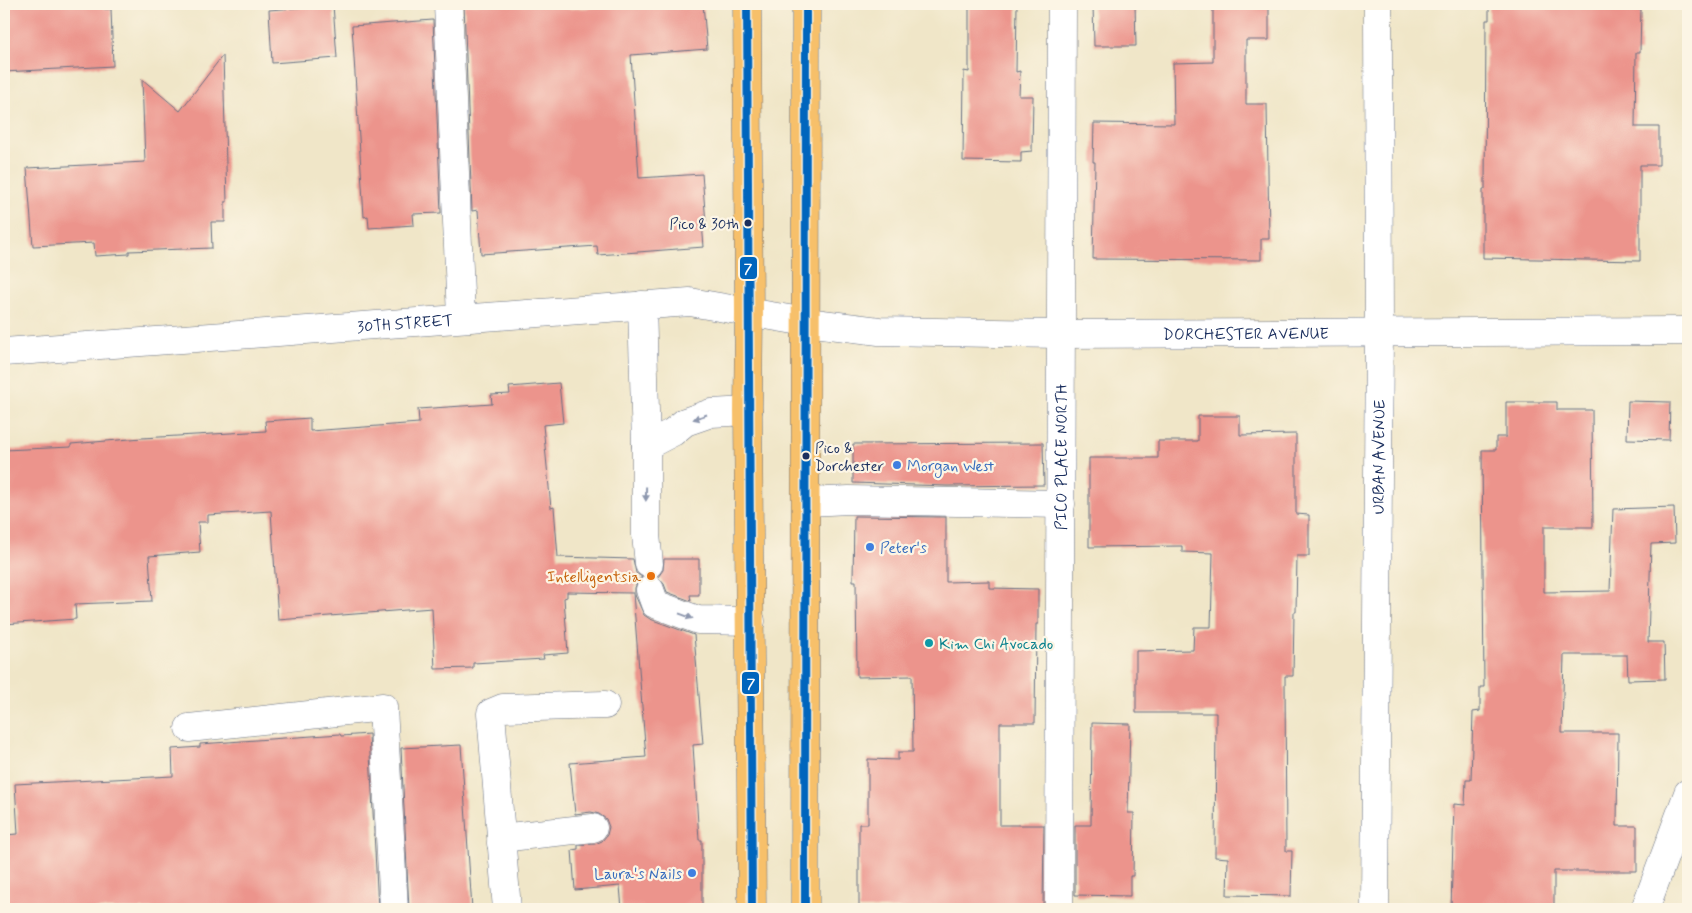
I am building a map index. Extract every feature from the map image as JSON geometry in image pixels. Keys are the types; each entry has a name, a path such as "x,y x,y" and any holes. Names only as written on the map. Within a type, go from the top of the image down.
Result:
{"main road":[{"path":"747,4 752,909"},
{"path":"805,909 807,502 806,4"}],"street":[{"path":"448,4 461,318"},
{"name":"PICO PLACE NORTH","path":"1059,909 1062,4"},
{"name":"URBAN AVENUE","path":"1375,909 1379,333 1378,4"},
{"name":"30TH STREET","path":"4,352 690,302 806,322"},
{"path":"642,305 646,446 646,534 650,577 655,604 698,620 751,621"},
{"name":"DORCHESTER AVENUE","path":"806,322 879,332 1062,334 1688,331"},
{"path":"646,446 673,432 685,422 711,413 748,412"},
{"path":"807,502 849,500 1061,504"},
{"path":"507,909 491,713 503,708 604,705"},
{"path":"189,728 382,707 394,909"},
{"path":"1646,909 1688,793"},
{"path":"501,843 509,837 593,828"}],"building":[{"path":"4,4 104,4 104,9 111,9 113,66 4,72"},
{"path":"566,4 566,9 647,4 703,4 707,49 631,55 639,178 702,174 706,223 702,223 704,247 598,255 597,246 481,254 478,210 472,211 464,5"},
{"path":"969,4 1017,4 1016,72 1020,71 1019,96 1033,96 1032,151 1021,152 1021,162 963,161 964,71 969,72"},
{"path":"1093,4 1135,4 1136,46 1094,46"},
{"path":"1213,4 1269,4 1269,40 1246,40 1246,104 1267,104 1269,239 1261,239 1261,260 1093,259 1094,123 1174,124 1173,63 1213,62"},
{"path":"1489,4 1562,4 1562,6 1641,9 1640,52 1636,52 1635,127 1659,127 1659,165 1640,165 1640,261 1483,258 1486,20 1489,20"},
{"path":"333,5 337,58 272,63 269,10"},
{"path":"433,20 441,213 413,214 414,225 369,228 368,216 364,217 352,26"},
{"path":"223,55 227,202 225,202 225,222 211,222 212,248 129,251 129,254 95,256 94,243 33,246 27,168 145,162 142,79 180,111"},
{"path":"559,383 563,423 543,425 551,508 554,507 558,557 633,559 636,573 642,577 638,580 635,595 644,615 694,635 703,744 693,745 699,840 702,840 702,909 622,909 620,886 575,890 572,850 578,849 578,845 595,844 602,841 607,835 609,827 606,819 599,814 591,812 575,814 570,763 646,757 633,593 567,592 567,597 564,598 568,653 543,655 544,659 473,663 473,668 435,669 432,608 278,620 271,511 208,515 208,522 198,522 200,552 149,556 152,601 75,604 76,619 4,624 4,450 71,447 71,444 142,438 266,431 265,421 310,418 310,431 419,423 418,409 492,404 491,395 510,394 509,387"},
{"path":"1628,401 1670,402 1669,440 1627,439"},
{"path":"1506,402 1557,402 1557,410 1592,410 1593,527 1544,527 1544,592 1610,591 1613,509 1674,507 1675,543 1651,544 1648,642 1664,642 1665,679 1628,680 1627,655 1564,655 1562,733 1618,733 1617,826 1637,826 1637,871 1554,871 1554,909 1451,909 1454,804 1465,805 1466,780 1471,780 1473,712 1480,711 1480,687 1484,687 1482,450 1496,450 1496,437 1506,437"},
{"path":"1198,416 1240,416 1240,435 1296,434 1296,514 1309,515 1309,556 1297,556 1293,676 1285,676 1286,851 1292,851 1291,896 1227,895 1228,858 1215,857 1216,713 1136,713 1136,651 1193,650 1194,627 1211,627 1213,553 1182,552 1182,546 1089,547 1089,458 1158,458 1158,441 1198,441"},
{"path":"1043,443 1044,485 947,486 853,483 853,444"},
{"path":"854,516 946,517 946,582 989,581 989,588 1038,589 1035,723 1000,723 1000,825 1044,825 1043,909 859,909 859,824 868,824 868,759 898,760 898,752 913,752 912,676 857,677 856,581 853,581"},
{"path":"664,559 699,559 699,595 690,595 691,601 667,592 664,584 658,577 663,570"},
{"path":"1092,723 1130,724 1128,813 1134,813 1133,876 1130,876 1130,896 1075,895 1075,825 1091,825"},
{"path":"340,734 341,736 369,734 378,909 4,909 4,835 18,834 15,784 173,776 172,749 200,747 200,744"},
{"path":"461,745 472,909 409,909 401,748"}],"transit line":[{"name":"7","path":"747,4 752,909"},
{"name":"7","path":"805,909 806,4"}],"place":[{"name":"Pico & 30th","path":"748,223"},
{"name":"Pico & Dorchester","path":"806,456"},
{"name":"Morgan West","path":"897,465"},
{"name":"Peter's","path":"870,547"},
{"name":"Intelligentsia","path":"651,576"},
{"name":"Kim Chi Avocado","path":"929,643"},
{"name":"Laura's Nails","path":"692,873"}]}
